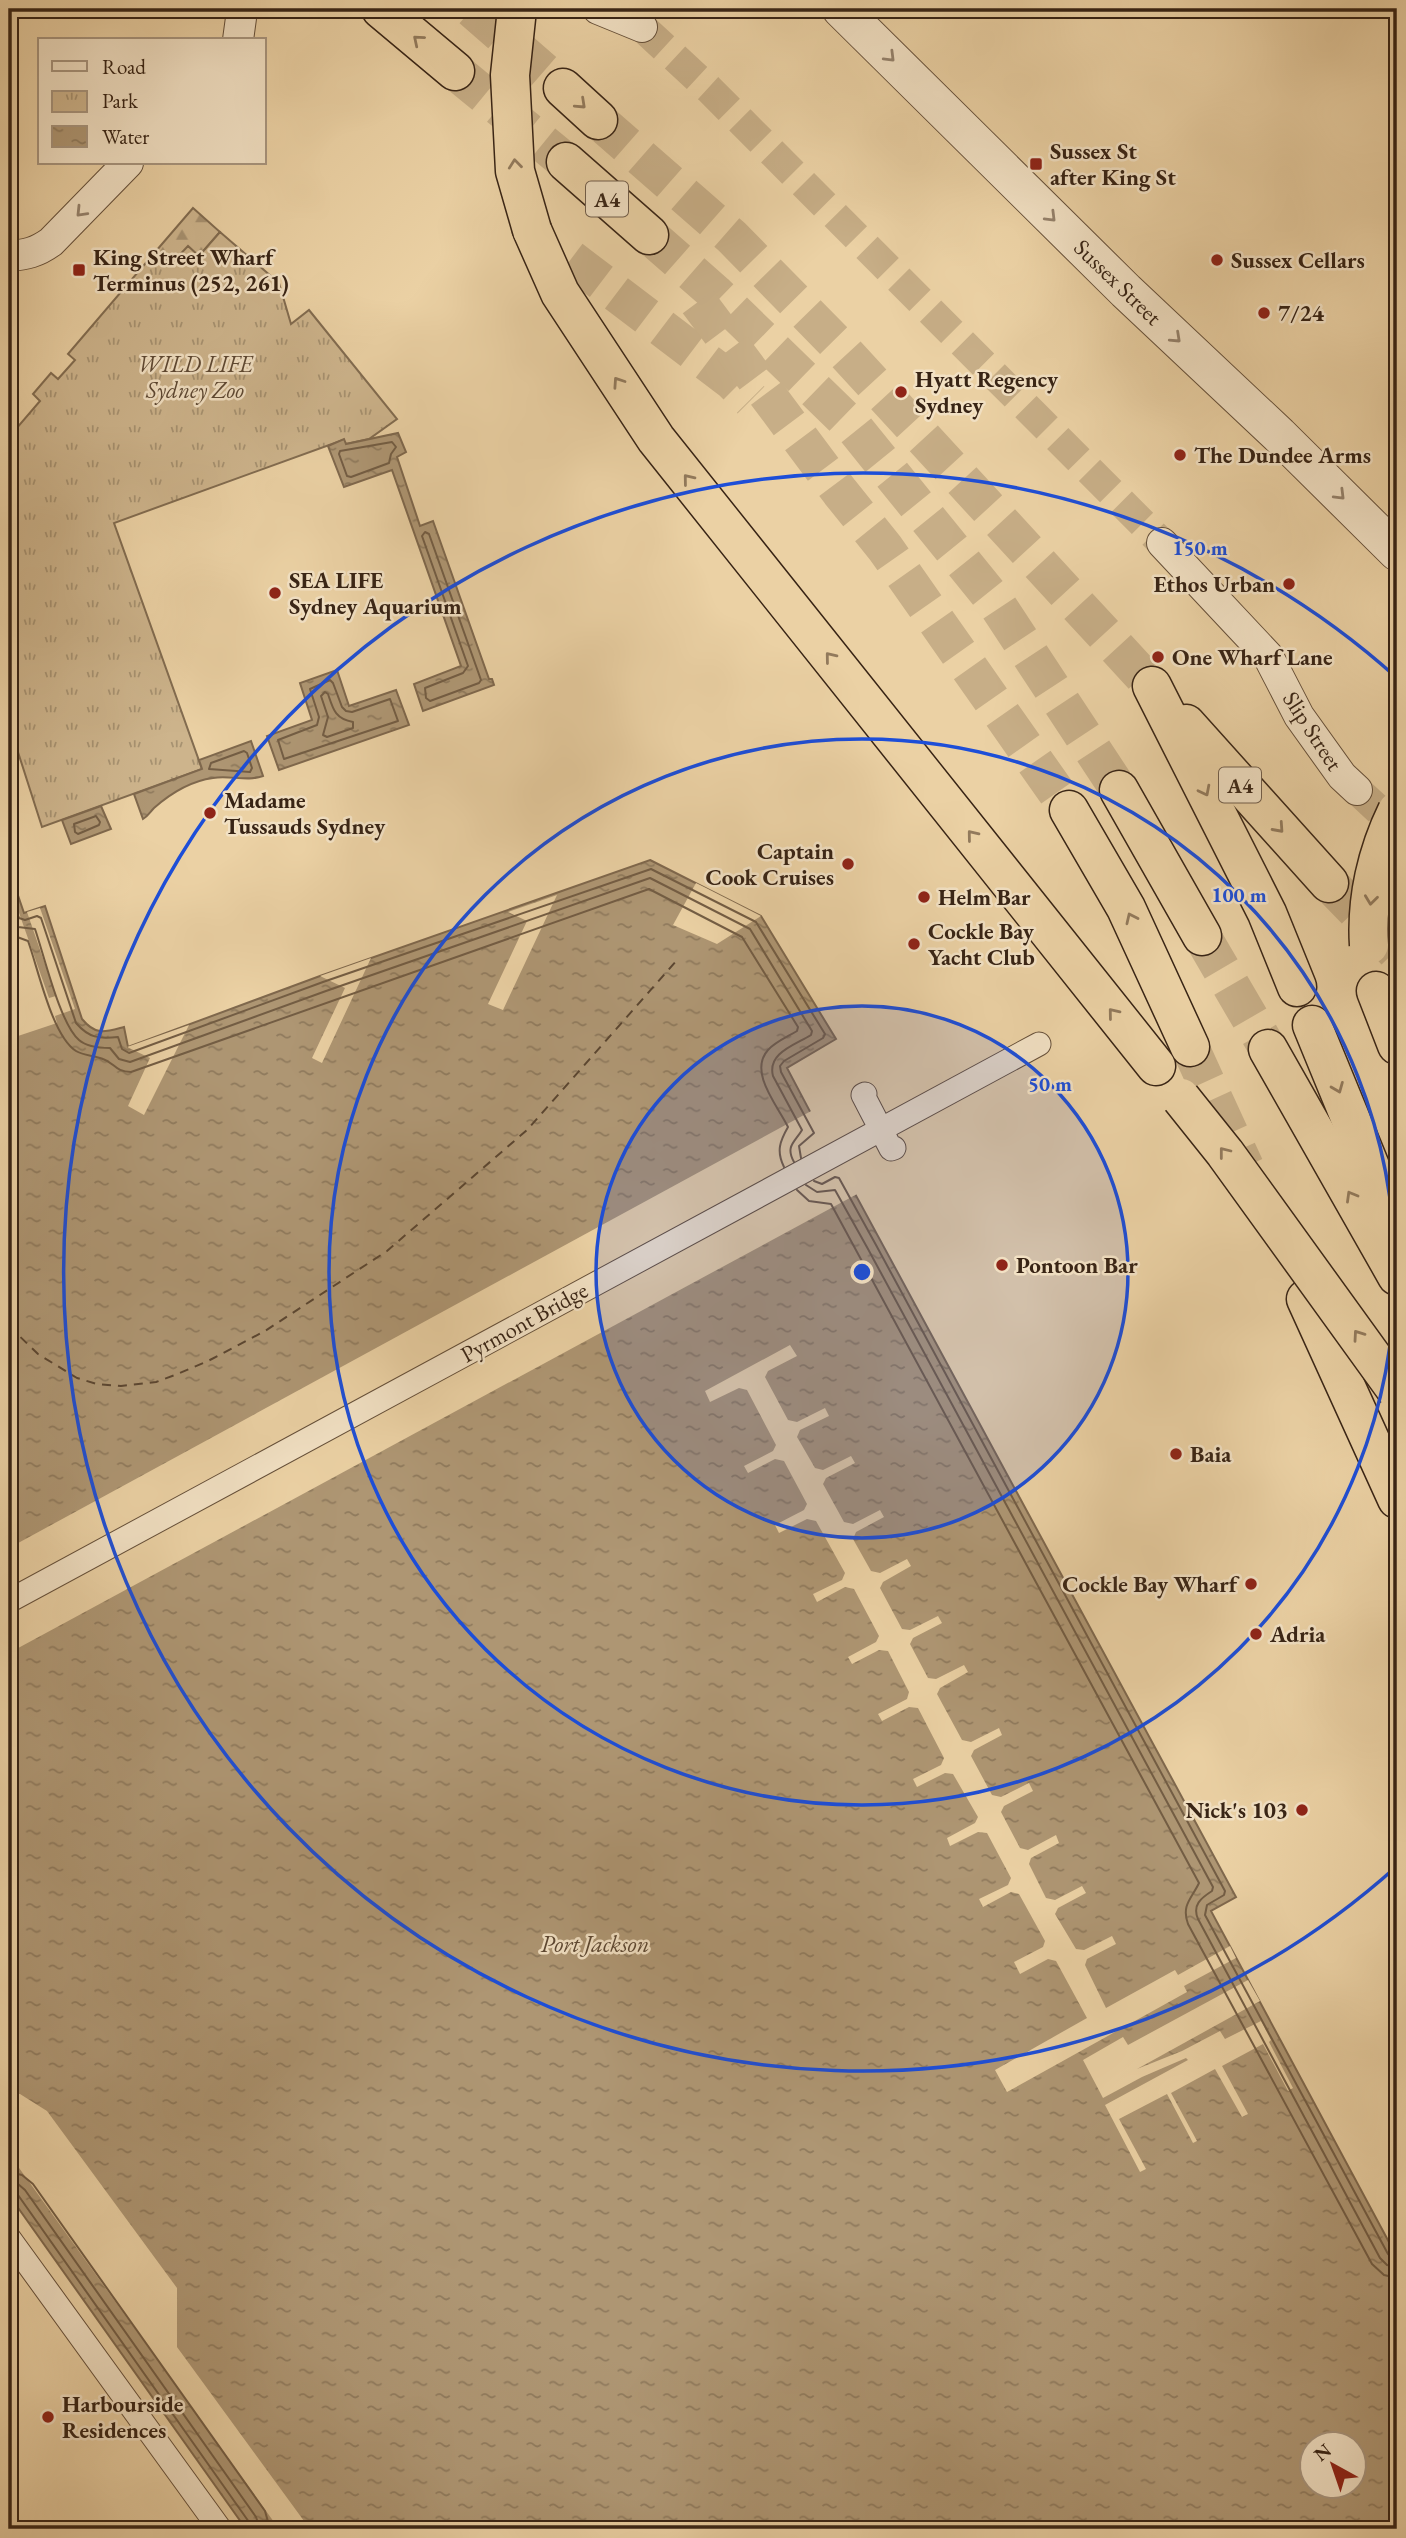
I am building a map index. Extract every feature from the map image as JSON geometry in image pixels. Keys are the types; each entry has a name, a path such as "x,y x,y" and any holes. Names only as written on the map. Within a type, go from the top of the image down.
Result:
{"highway":[{"path":"381,9 456,71"},
{"path":"517,9 510,75 515,171 532,230 560,293 656,439 1156,1066"},
{"path":"564,88 598,120"},
{"name":"A4","path":"566,162 649,235"},
{"name":"A4","path":"1297,987 1266,913 1152,686 1329,883"},
{"path":"1119,790 1202,936"},
{"path":"1069,810 1126,908 1190,1047"},
{"path":"1369,945 1368,928 1373,886 1388,830 1397,811"},
{"path":"1376,991 1397,1045"},
{"path":"1312,1025 1396,1232"},
{"path":"1268,1049 1397,1276"},
{"path":"1181,1098 1225,1153 1397,1391"},
{"path":"1306,1299 1397,1499"}],"street":[{"path":"598,9 642,27"},
{"name":"Sussex Street","path":"841,9 1126,291 1279,435 1397,552"},
{"path":"9,256 38,251 51,242 127,164"},
{"name":"Slip Street","path":"1162,543 1268,656 1299,716 1342,776 1357,790"},
{"name":"Pyrmont Bridge","path":"9,1601 887,1138 1039,1044"},
{"path":"865,1094 863,1096 887,1138"},
{"path":"9,2238 220,2529"}],"green space":[{"path":"193,208 220,232 199,256 171,265 156,251"},
{"name":"WILD LIFE Sydney Zoo","path":"220,232 279,283 291,324 309,310 397,419 369,439 346,444 343,440 114,523 202,769 42,827 9,724 9,437 40,401 33,394 51,373 58,379 75,360 68,354 156,251 171,264 188,246 199,256"}],"water":[{"path":"398,433 406,452 397,457 420,526 433,521 489,679 492,679 494,685 423,711 414,684 461,666 392,470 344,487 328,446 344,439 346,444"},
{"path":"337,670 349,706 396,690 409,725 279,770 267,736 312,720 300,683"},
{"path":"251,741 263,776 219,777 197,782 167,797 143,819 134,794 202,769 199,760"},
{"path":"101,806 111,829 71,844 62,820"},
{"name":"Port Jackson","path":"650,860 761,916 836,1039 787,1068 824,1138 805,1149 820,1177 840,1166 1236,1897 1211,1911 1397,2257 1397,2529 246,2529 9,2195 9,869 24,913 45,906 82,1019 92,1028 101,1031 124,1027 128,1047"}],"pier":[{"path":"696,883 761,916 717,944 673,925"},
{"path":"12,893 49,998 56,996 27,912 40,908 75,1009 55,1016 57,1023 9,1039 9,894"},
{"path":"557,895 503,1010 488,1004 527,921 508,912"},
{"path":"371,958 322,1063 312,1058 345,988 320,976"},
{"path":"189,1025 144,1115 128,1106 150,1058 127,1047"},
{"path":"813,1110 828,1137 826,1141 809,1150 822,1173 842,1163 859,1193 9,1653 9,1548"},
{"path":"790,1345 797,1356 768,1371 765,1377 788,1420 797,1422 825,1408 829,1416 800,1430 797,1437 815,1468 823,1470 851,1456 855,1463 826,1478 823,1484 844,1522 853,1524 880,1510 884,1517 856,1532 853,1539 871,1571 880,1573 907,1559 911,1566 883,1582 880,1588 902,1629 910,1630 938,1616 942,1623 913,1638 910,1644 928,1678 936,1679 964,1665 968,1672 940,1688 937,1694 962,1740 971,1742 999,1728 1002,1735 974,1750 971,1756 992,1795 1001,1797 1029,1783 1033,1791 1004,1806 1001,1812 1020,1848 1028,1850 1056,1835 1059,1843 1031,1858 1029,1864 1046,1898 1055,1900 1082,1886 1086,1893 1058,1908 1055,1914 1076,1949 1084,1950 1112,1936 1116,1944 1087,1959 1085,1965 1106,2008 1175,1970 1178,1975 1230,1946 1236,1958 1184,1986 1187,1992 1007,2092 995,2070 1087,2018 1056,1961 1048,1959 1020,1974 1014,1962 1043,1947 1045,1941 1019,1894 1011,1892 983,1907 979,1899 1008,1885 1011,1878 987,1833 978,1832 950,1846 947,1838 975,1823 978,1817 953,1774 945,1773 917,1787 913,1779 941,1765 944,1758 918,1708 909,1707 882,1721 878,1714 907,1699 909,1692 888,1651 879,1650 852,1664 848,1657 876,1642 879,1636 854,1589 845,1587 817,1602 813,1594 842,1580 845,1573 816,1521 807,1519 779,1533 775,1525 804,1510 807,1504 784,1461 775,1459 748,1473 744,1466 773,1451 776,1445 747,1390 739,1388 710,1402 705,1391"},
{"path":"1248,1980 1260,2001 1137,2069 1182,2051 1220,2031 1225,2039 1261,2021 1293,2088 1288,2091 1263,2044 1222,2066 1248,2114 1242,2117 1215,2069 1171,2093 1197,2141 1193,2143 1167,2094 1119,2119 1146,2169 1140,2172 1105,2105 1188,2060 1186,2058 1142,2077 1103,2098 1083,2060 1123,2037 1128,2045"},
{"path":"9,2093 20,2094 47,2111 177,2288 177,2347 304,2521 329,2529 279,2529 9,2154"}],"ferry route":[{"path":"9,1326 38,1354 77,1378 97,1384 121,1386 156,1382 175,1375 265,1331 387,1251 527,1130 678,959"}],"tunnel":[{"path":"472,9 563,88"},
{"path":"642,27 709,89 1162,543"},
{"path":"455,71 566,162"},
{"path":"598,120 732,237 836,343 1152,686"},
{"path":"649,235 715,293 856,430 996,603 1119,790"},
{"path":"571,259 732,381 751,400"},
{"path":"698,302 885,548 1069,810"},
{"path":"1357,790 1397,827"},
{"path":"1329,883 1397,953"},
{"path":"1202,936 1268,1049"},
{"path":"1190,1047 1245,1167"}],"place":[{"name":"Sussex St after King St","path":"1036,164"},
{"name":"Sussex Cellars","path":"1217,260"},
{"name":"King Street Wharf Terminus (252, 261)","path":"79,270"},
{"name":"7/24","path":"1264,313"},
{"name":"Hyatt Regency Sydney","path":"901,392"},
{"name":"The Dundee Arms","path":"1180,455"},
{"name":"Ethos Urban","path":"1289,584"},
{"name":"SEA LIFE Sydney Aquarium","path":"275,593"},
{"name":"One Wharf Lane","path":"1158,657"},
{"name":"Madame Tussauds Sydney","path":"210,813"},
{"name":"Captain Cook Cruises","path":"848,864"},
{"name":"Helm Bar","path":"924,897"},
{"name":"Cockle Bay Yacht Club","path":"914,944"},
{"name":"Pontoon Bar","path":"1002,1265"},
{"name":"Baia","path":"1176,1454"},
{"name":"Cockle Bay Wharf","path":"1251,1584"},
{"name":"Adria","path":"1256,1634"},
{"name":"Nick's 103","path":"1302,1810"},
{"name":"Harbourside Residences","path":"48,2417"}]}
